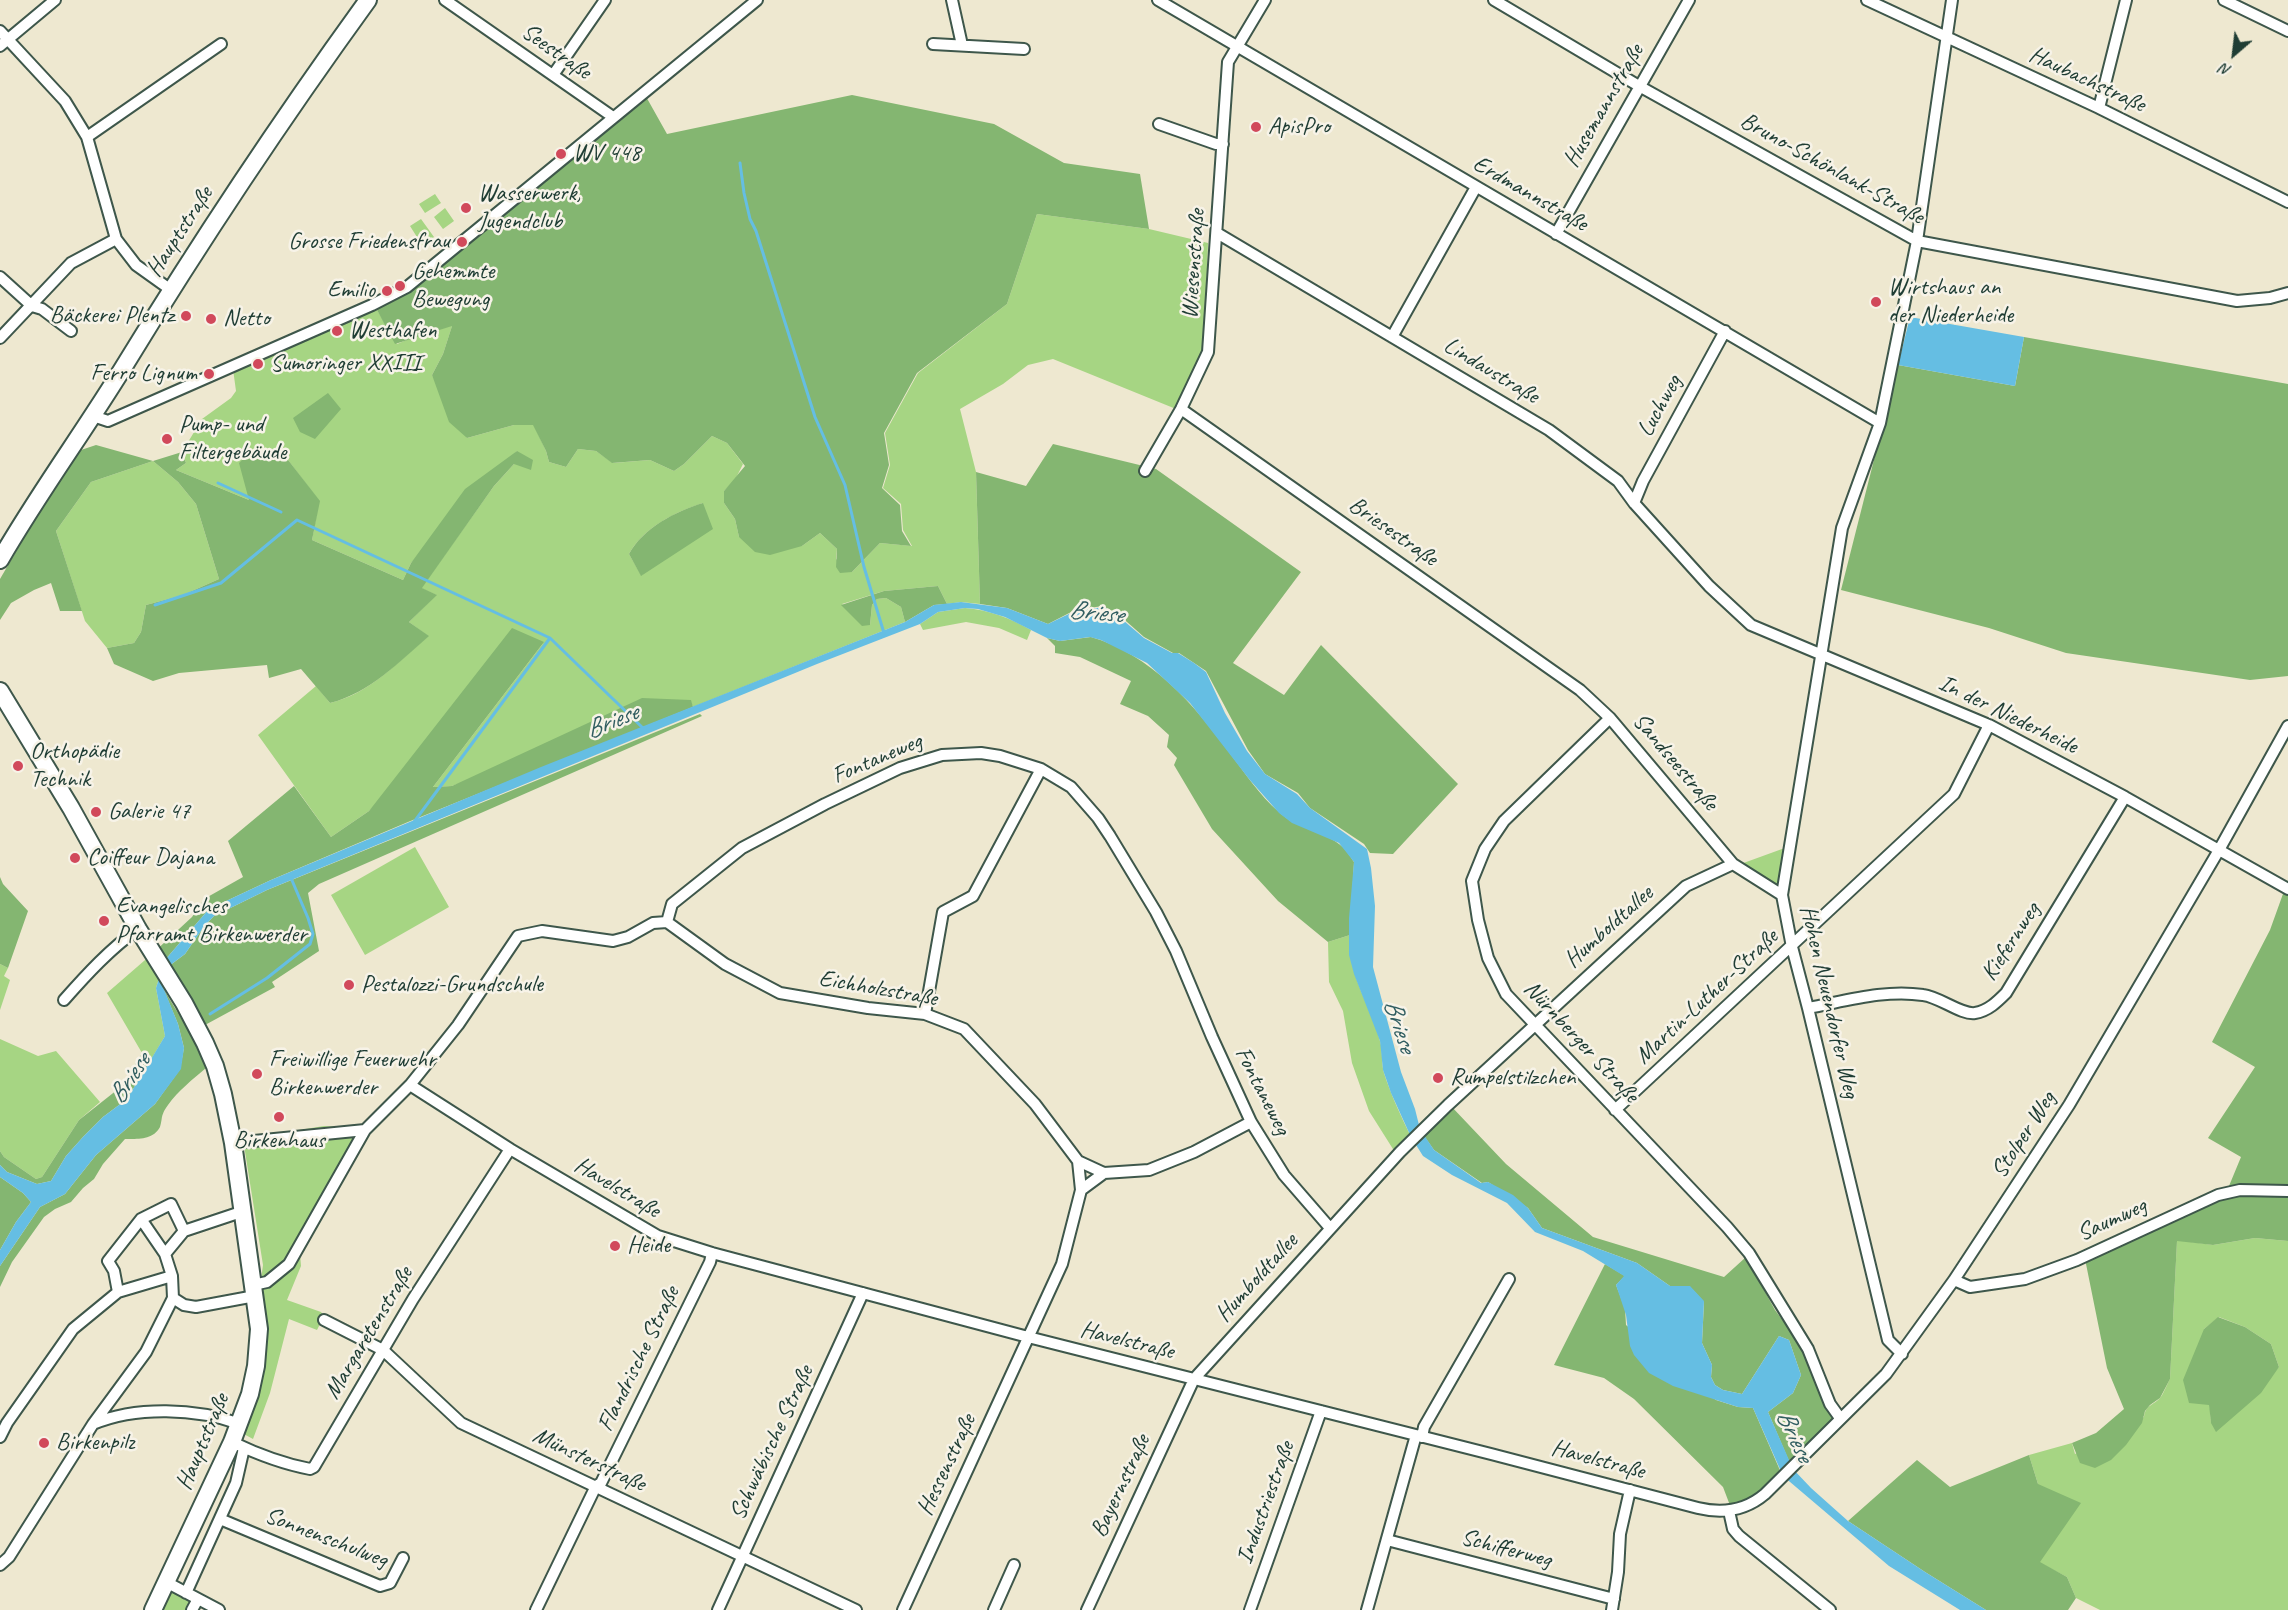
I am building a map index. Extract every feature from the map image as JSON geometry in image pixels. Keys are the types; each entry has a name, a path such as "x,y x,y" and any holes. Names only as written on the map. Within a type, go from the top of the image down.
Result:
{"main road":[{"name":"Hauptstraße","path":"0,560 24,518 93,416 171,290 287,114 368,0"},
{"name":"Hauptstraße","path":"0,691 70,808 163,972 184,1003 215,1066 229,1122 244,1211 259,1329 259,1351 253,1381 240,1424 238,1445 153,1610"}],"street":[{"path":"55,0 3,39 65,101 87,137 116,239 136,265 171,290"},
{"name":"Seestraße","path":"445,0 613,117"},
{"path":"553,75 605,0"},
{"path":"93,416 108,422 372,305 407,287 757,0"},
{"path":"952,0 962,45"},
{"name":"Erdmannstraße","path":"1158,0 1880,423"},
{"name":"Wiesenstraße","path":"1145,471 1181,410 1208,352 1228,62 1265,0"},
{"name":"Bruno-Schönlank-Straße","path":"1494,0 1639,86 1917,241 2237,301 2270,298 2288,292"},
{"name":"Husemannstraße","path":"1556,234 1689,0"},
{"name":"Haubachstraße","path":"1867,0 2099,108 2288,202"},
{"name":"Hohen Neuendorfer Weg","path":"1902,1354 1888,1340 1792,947 1782,895 1842,528 1880,423 1917,241 1952,0"},
{"path":"2099,108 2126,0"},
{"path":"2224,0 2288,31"},
{"path":"87,137 221,44"},
{"path":"933,44 1024,50"},
{"path":"1159,124 1216,144 1223,144"},
{"path":"1392,338 1476,187"},
{"name":"Lindaustraße","path":"1217,233 1549,430 1618,481 1634,503 1709,586"},
{"path":"0,338 71,263 116,239"},
{"path":"0,277 32,306 42,309 71,331"},
{"name":"Luchweg","path":"1634,503 1643,481 1725,331"},
{"name":"Briesestraße","path":"1181,410 1580,690"},
{"name":"In der Niederheide","path":"1709,586 1751,625 1989,725 2125,797 2288,889"},
{"name":"Sandseestraße","path":"1580,690 1610,717 1733,864"},
{"name":"Nürnberger Straße","path":"1610,717 1504,821 1485,849 1472,881 1478,920 1488,958 1506,994 1739,1240 1808,1349 1830,1404 1840,1419"},
{"name":"Martin-Luther-Straße","path":"1615,1110 1954,794 1989,725"},
{"name":"Stolper Weg","path":"1728,1511 1756,1501 1886,1374 1902,1354 1954,1280 2068,1105 2288,726"},
{"name":"Fontaneweg","path":"667,922 672,904 742,848 900,768 942,755 981,753 1000,756 1041,769 1071,787 1098,818 1156,912 1176,951 1251,1122 1284,1175 1330,1228"},
{"path":"925,1014 943,912 974,896 1041,769"},
{"name":"Kiefernweg","path":"1808,1008 1900,993 1940,999 1967,1013 1987,1009 2006,993 2125,797"},
{"path":"1733,864 1782,895"},
{"name":"Humboldtallee","path":"1194,1379 1330,1228 1427,1125 1686,886 1733,864"},
{"path":"173,1299 196,1308 254,1290 289,1264 365,1130 410,1085 458,1025 518,936 542,932 613,941 628,937 653,923 667,922"},
{"name":"Eichholzstraße","path":"667,922 725,964 780,993 868,1008 925,1014 964,1029 1035,1104 1078,1161 1104,1173 1149,1170 1194,1152 1251,1122"},
{"path":"64,1000 100,961 138,929"},
{"name":"Havelstraße","path":"410,1085 510,1149 658,1236 712,1253 1028,1337 1705,1510 1728,1511"},
{"path":"244,1142 365,1130"},
{"name":"Margaretenstraße","path":"238,1445 301,1467 310,1469 314,1467 412,1299 510,1149"},
{"path":"1028,1337 1062,1264 1081,1190 1078,1161"},
{"path":"1081,1190 1104,1173"},
{"name":"Saumweg","path":"1954,1280 1965,1287 1975,1287 2025,1279 2077,1260 2218,1195 2240,1190 2288,1191"},
{"path":"118,1292 114,1271 108,1261 141,1219 171,1204 184,1232"},
{"path":"165,1254 184,1232 244,1211"},
{"path":"0,1565 9,1557 93,1424 146,1352 173,1299 172,1276 165,1254 141,1219"},
{"name":"Flandrische Straße","path":"536,1610 596,1486 601,1483 612,1462 710,1262 712,1253"},
{"path":"0,1437 7,1423 73,1329 118,1292 172,1276"},
{"path":"1367,1610 1419,1436 1509,1279"},
{"name":"Schwäbische Straße","path":"718,1610 863,1293"},
{"name":"Münsterstraße","path":"324,1320 383,1350 461,1423 856,1610"},
{"name":"Hessenstraße","path":"903,1610 1028,1337"},
{"name":"Bayernstraße","path":"1087,1610 1194,1379"},
{"path":"93,1424 112,1418 162,1411 212,1414 240,1424"},
{"name":"Industriestraße","path":"1250,1610 1321,1411"},
{"name":"Hauptstraße","path":"186,1593 239,1475 238,1445"},
{"path":"1613,1605 1620,1534 1630,1490"},
{"path":"1728,1511 1733,1529 1738,1536 1830,1610"},
{"name":"Sonnenschulweg","path":"220,1519 380,1586 390,1583 403,1558"},
{"name":"Schifferweg","path":"1388,1540 1613,1605"},
{"path":"994,1610 1014,1565"},
{"path":"166,1582 219,1610"},
{"path":"192,1610 198,1599"}],"green space":[{"path":"644,93 667,134 852,95 994,124 1064,163 1140,174 1149,229 1037,214 1007,304 917,373 884,433 889,465 882,488 900,505 902,531 911,546 880,543 852,572 840,573 836,567 837,549 820,533 802,546 770,555 755,552 739,537 735,519 724,503 724,491 745,466 727,443 712,436 674,471 650,460 612,463 596,451 578,449 566,467 549,462 533,425 514,425 467,438 449,422 432,375 443,354 452,326 395,344 376,308"},
{"path":"435,194 441,203 425,213 419,204"},
{"path":"445,208 454,221 443,229 434,217"},
{"path":"1037,214 1149,229 1208,243 1204,349 1176,409 1053,359 1028,365 1003,384 960,409 976,472 980,604 961,602 947,604 938,586 884,591 842,604 862,625 870,625 872,605 877,599 886,598 901,607 905,622 693,707 690,700 452,786 433,787 544,642 369,811 331,837 258,735 316,686 330,703 358,692 382,676 428,636 409,622 436,595 421,588 494,486 514,464 517,451 411,563 403,580 312,540 319,501 285,456 252,459 249,500 176,470 186,463 182,452 202,419 231,398 236,391 233,369 376,308 397,344 454,320 443,354 432,375 467,438 514,425 534,425 549,462 566,467 578,449 596,451 613,463 650,460 674,471 712,436 727,443 743,464 735,480 724,491 724,503 735,519 739,537 802,546 820,533 837,549 836,559 852,572 880,543 912,546 903,530 901,504 883,488 890,465 885,433 918,373 1007,304","holes":["703,503 642,575 629,554 635,545 661,522"]},
{"path":"421,219 434,237 422,245 410,226"},
{"path":"2024,337 2288,384 2288,676 2250,680 2066,653 1989,628 1841,590 1898,365 2015,386"},
{"path":"328,393 341,409 315,439 300,432 293,418"},
{"path":"1053,444 1156,469 1301,572 1233,663 1284,695 1321,645 1458,784 1393,854 1370,853 1364,844 1310,808 1298,793 1265,774 1248,750 1206,671 1179,653 1173,653 1144,637 1118,614 1103,606 1075,610 1048,624 1007,608 980,604 976,472 1026,486"},
{"path":"96,445 153,461 91,482 56,531 82,611 60,611 51,583 11,603 0,620 0,579 49,495 81,450"},
{"path":"517,451 533,460 531,470 514,464 494,486 422,588 437,595 409,622 429,636 371,684 330,703 301,669 269,678 267,665 179,673 153,681 114,664 107,648 134,643 141,632 146,605 183,595 219,579 196,504 178,482 153,461 182,452 186,463 176,470 249,500 239,463 246,456 252,459 285,456 320,501 312,540 403,580 411,563 465,489"},
{"path":"153,461 178,482 196,504 219,579 183,595 146,605 141,632 134,643 107,648 85,621 56,531 91,482"},
{"path":"703,503 713,529 641,576 629,554 635,545 661,522"},
{"path":"938,586 947,604 934,605 905,622 901,607 886,598 877,599 872,605 870,625 862,626 841,605 884,591"},
{"path":"965,608 1007,618 1031,630 1027,640 999,628 966,622 923,630 920,624 938,612"},
{"path":"512,628 544,642 433,787 452,786 642,698 691,700 693,707 271,880 209,909 165,960 152,954 192,917 204,899 243,877 228,841 294,786 331,837 369,811"},
{"path":"1091,637 1133,655 1169,683 1201,716 1272,805 1286,817 1332,839 1346,850 1354,862 1350,935 1328,942 1278,901 1212,829 1174,765 1177,758 1167,747 1169,735 1148,716 1120,704 1131,681 1080,657 1055,653 1055,646 1047,638 1060,641"},
{"path":"700,714 702,716 319,884 308,893 319,951 272,982 275,987 205,1025 169,966 185,954 214,916 267,890"},
{"path":"415,847 449,907 365,955 331,895"},
{"path":"1782,849 1788,849 1780,890 1738,865"},
{"path":"0,877 3,884 28,911 8,968 0,964"},
{"path":"2288,880 2288,1241 2255,1238 2213,1245 2177,1241 2170,1379 2160,1398 2145,1411 2142,1423 2126,1445 2111,1460 2095,1468 2080,1463 2072,1443 2096,1433 2124,1409 2107,1368 2084,1254 2229,1186 2241,1157 2208,1138 2255,1067 2212,1042 2270,930"},
{"path":"1350,935 1352,964 1376,1027 1384,1073 1411,1137 1398,1157 1369,1111 1352,1063 1343,1011 1329,982 1328,942"},
{"path":"152,954 165,960 156,988 165,1036 152,1058 148,1058 142,1053 107,993"},
{"path":"0,964 8,968 4,976 10,980 0,1010"},
{"path":"163,988 191,1035 206,1068 172,1100 164,1112 157,1131 145,1138 125,1139 103,1164 94,1179 71,1202 44,1217 12,1262 0,1287 0,1266 40,1207 65,1194 96,1155 155,1104 180,1069 184,1048 178,1024"},
{"path":"0,1039 38,1056 56,1051 100,1102 79,1120 42,1177 36,1179 4,1157 0,1151"},
{"path":"142,1053 152,1058 127,1099 103,1117 83,1137 66,1156 51,1181 37,1184 7,1172 0,1165 0,1151 4,1157 36,1179 42,1177 79,1120 122,1086"},
{"path":"1450,1105 1506,1164 1593,1237 1724,1277 1746,1257 1775,1310 1811,1359 1838,1418 1791,1466 1768,1412 1793,1393 1801,1375 1789,1340 1779,1336 1742,1394 1723,1390 1715,1385 1711,1377 1712,1365 1702,1343 1704,1302 1690,1287 1670,1286 1637,1263 1542,1228 1528,1208 1488,1182 1482,1183 1434,1150 1422,1133"},
{"path":"324,1126 365,1128 300,1254 301,1266 287,1300 321,1312 324,1316 317,1330 289,1319 270,1393 253,1439 240,1432 263,1265 243,1139"},
{"path":"0,1177 23,1193 31,1202 0,1250"},
{"path":"2255,1238 2288,1241 2288,1610 2100,1610 2076,1598 2067,1577 2040,1563 2038,1484 2029,1455 2072,1443 2075,1454 2144,1417 2148,1408 2161,1396 2170,1379 2177,1240 2213,1245","holes":["2219,1317 2245,1327 2271,1344 2279,1367 2211,1423 2204,1329"]},
{"path":"1605,1264 1625,1276 1616,1285 1625,1308 1626,1325 1716,1400 1738,1407 1753,1408 1782,1475 1764,1493 1731,1508 1723,1487 1634,1399 1604,1378 1554,1365"},
{"path":"2218,1317 2245,1327 2271,1344 2279,1367 2261,1393 2216,1432 2211,1423 2209,1405 2189,1403 2183,1380 2204,1329"},
{"path":"2029,1455 2038,1484 2081,1503 2040,1562 2067,1577 2076,1598 2068,1610 1986,1610 1848,1521 1917,1460 1950,1487"},
{"path":"168,1588 200,1605 197,1610 158,1610"}],"water":[{"path":"1910,317 2024,337 2015,386 1898,365"},
{"name":"Briese","path":"961,602 1007,608 1048,624 1075,611 1104,607 1144,638 1172,653 1178,653 1206,672 1225,713 1247,751 1265,774 1297,794 1310,808 1367,849 1375,906 1373,967 1401,1072 1420,1129 1434,1150 1481,1183 1488,1182 1513,1195 1528,1208 1542,1228 1637,1263 1670,1286 1690,1286 1704,1301 1702,1343 1712,1365 1711,1377 1715,1385 1723,1390 1742,1394 1779,1336 1789,1340 1801,1375 1793,1393 1768,1412 1793,1469 1848,1521 1986,1610 1960,1610 1889,1566 1783,1476 1753,1408 1738,1407 1673,1386 1649,1373 1634,1355 1630,1346 1626,1315 1616,1285 1624,1276 1583,1251 1535,1232 1507,1203 1452,1175 1423,1156 1411,1137 1391,1093 1383,1070 1380,1041 1354,974 1349,955 1349,918 1354,862 1339,843 1292,823 1279,813 1249,779 1190,703 1147,663 1101,640 1090,637 1060,641 1047,638 1005,617 978,609 965,608 938,612 920,624 817,664 267,890 214,916 185,954 169,966 163,987 178,1024 184,1048 181,1069 155,1104 96,1155 65,1194 40,1207 0,1266 0,1250 31,1202 23,1193 0,1177 0,1165 7,1172 37,1184 51,1181 66,1156 83,1137 103,1117 127,1099 165,1036 156,988 165,960 209,909 271,880 541,767 905,622 934,605"}],"waterway":[{"path":"740,163 750,219 756,231 815,417 845,485 864,567 884,633"},
{"path":"218,483 281,512"},
{"name":"Briese","path":"155,605 221,583 297,520 550,638 645,730"},
{"path":"414,822 550,638"},
{"path":"210,1014 267,978 310,944 313,934 291,878"}],"place":[{"name":"ApisPro","path":"1256,127"},
{"name":"WV 448","path":"561,154"},
{"name":"Wasserwerk, Jugendclub","path":"466,208"},
{"name":"Grosse Friedensfrau","path":"462,242"},
{"name":"Gehemmte Bewegung","path":"400,286"},
{"name":"Emilio","path":"387,291"},
{"name":"Wirtshaus an der Niederheide","path":"1876,302"},
{"name":"Bäckerei Plentz","path":"186,316"},
{"name":"Netto","path":"211,319"},
{"name":"Westhafen","path":"337,331"},
{"name":"Sumoringer XXIII","path":"258,364"},
{"name":"Ferro Lignum","path":"209,374"},
{"name":"Pump- und Filtergebäude","path":"167,439"},
{"name":"Orthopädie Technik","path":"18,766"},
{"name":"Galerie 47","path":"96,812"},
{"name":"Coiffeur Dajana","path":"75,858"},
{"name":"Evangelisches Pfarramt Birkenwerder","path":"104,921"},
{"name":"Pestalozzi-Grundschule","path":"349,985"},
{"name":"Freiwillige Feuerwehr Birkenwerder","path":"257,1074"},
{"name":"Rumpelstilzchen","path":"1438,1078"},
{"name":"Birkenhaus","path":"279,1117"},
{"name":"Heide","path":"615,1246"},
{"name":"Birkenpilz","path":"44,1443"}]}
